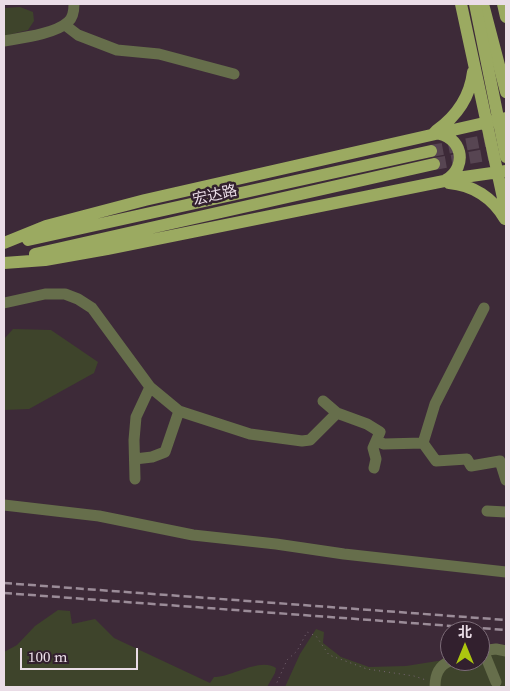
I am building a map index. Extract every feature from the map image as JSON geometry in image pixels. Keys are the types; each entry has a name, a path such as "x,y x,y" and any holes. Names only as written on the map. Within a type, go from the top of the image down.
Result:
{"main road":[{"path":"461,4 486,122 502,171 506,212"},
{"path":"475,4 506,157"},
{"path":"483,4 506,92"},
{"path":"503,4 506,17"},
{"path":"432,134 452,118 463,102 472,79 472,54"},
{"path":"4,244 46,226 145,200 506,118"},
{"path":"432,134 447,136 455,143 459,153 459,163 455,173 440,182"},
{"name":"宏达路","path":"4,244 431,151"},
{"name":"宏达路","path":"4,262 434,164"},
{"path":"4,262 46,260 107,250 502,171"},
{"path":"440,182 455,183 478,191 497,206 506,220"}],"street":[{"path":"4,41 57,29 70,22 74,4"},
{"path":"65,24 78,35 117,50 159,54 234,74"},
{"path":"4,303 46,294 66,294 78,299 92,308 150,387 179,411 250,434 302,441 310,440 337,413"},
{"path":"423,443 435,404 484,308"},
{"path":"135,479 134,440 136,417 150,387"},
{"path":"323,401 337,413 367,424 380,432 373,448 376,459 374,468"},
{"path":"135,459 152,457 165,452 179,411"},
{"path":"376,441 384,444 423,443"},
{"path":"423,443 436,461 467,458 471,466 500,461 506,480"},
{"path":"4,505 99,516 192,535 506,572"},
{"path":"487,511 506,512"},
{"path":"490,649 506,651"},
{"path":"435,685 437,672 440,667"},
{"path":"490,668 496,682"}],"path":[{"path":"275,687 287,660 297,651 307,632 316,636 328,655 367,669 414,676 435,685"}],"green space":[{"path":"20,7 33,12 34,21 28,30 4,36 4,8"},
{"path":"13,329 51,330 98,362 94,373 29,409 4,410 4,339"},
{"path":"58,610 70,611 72,624 95,619 114,638 210,683 214,677 254,666 269,665 276,668 275,673 267,687 4,687 4,652 17,645 35,626"},
{"path":"316,629 324,632 323,643 341,657 369,667 406,666 440,661 440,671 490,671 490,654 506,654 506,687 285,687 300,654"}],"tunnel":[{"path":"431,151 501,138"},
{"path":"434,164 503,152"}],"railway":[{"path":"4,583 506,620"},
{"path":"4,593 506,630"}]}
